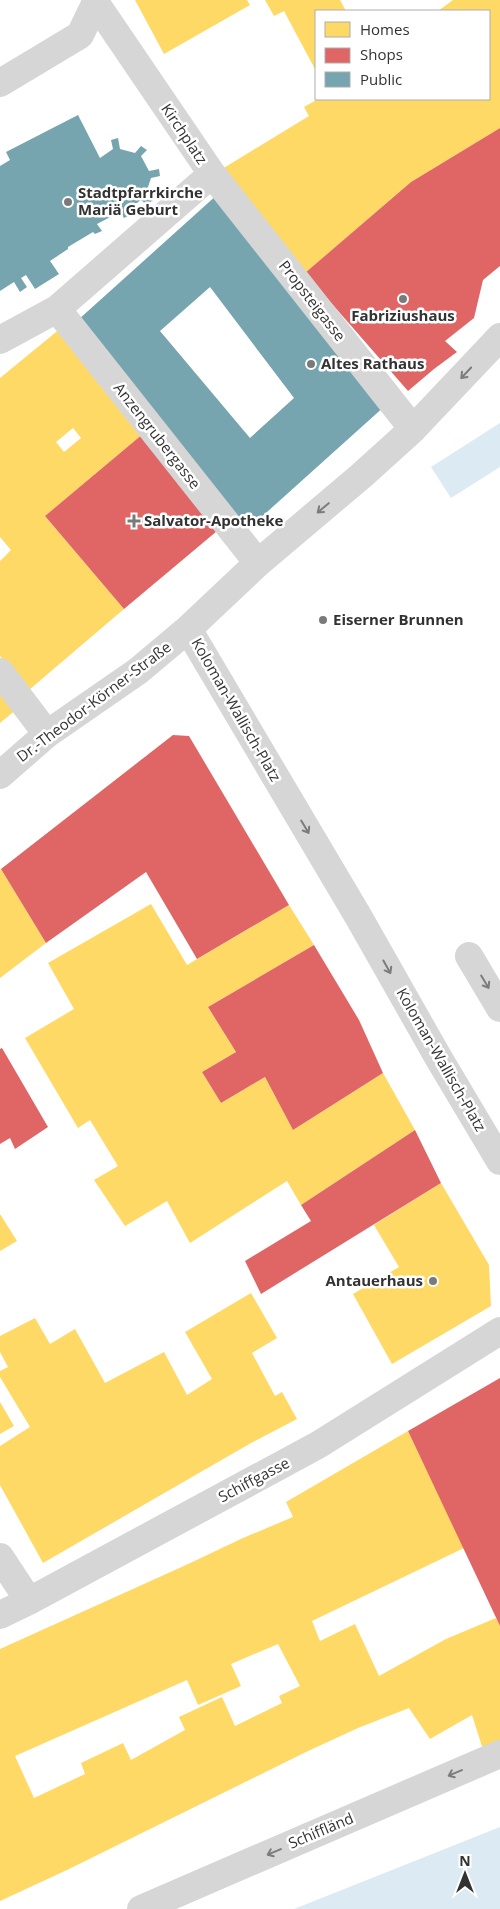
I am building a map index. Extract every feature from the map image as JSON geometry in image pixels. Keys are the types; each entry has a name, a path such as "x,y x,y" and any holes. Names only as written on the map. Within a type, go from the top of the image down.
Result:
{"street":[{"name":"Kirchplatz","path":"0,83 80,35 96,1"},
{"name":"Kirchplatz","path":"0,340 57,309 212,174 96,1"},
{"name":"Propsteigasse","path":"212,174 413,429"},
{"name":"Anzengrubergasse","path":"57,309 258,563"},
{"name":"Koloman-Wallisch-Platz","path":"500,337 413,429 361,476 258,563 188,628 500,1161"},
{"name":"Dr.-Theodor-Körner-Straße","path":"0,775 47,734 138,671 188,628"},
{"path":"0,672 47,734"},
{"path":"470,956 500,1008"},
{"name":"Schiffgasse","path":"0,1615 318,1445 500,1331"},
{"path":"0,1556 29,1601"},
{"name":"Schiffländ","path":"141,1909 500,1754"}],"shaded area":[{"path":"500,423 500,467 451,498 431,467"},
{"path":"500,1827 500,1909 294,1909"}],"building: Homes":[{"path":"135,0 247,0 250,5 164,54"},
{"path":"265,0 340,0 345,10 315,10 315,69 284,11 274,16"},
{"path":"453,0 500,0 500,128 411,182 305,273 222,169 309,116 304,107 316,100 490,100 490,10 439,10"},
{"path":"61,328 144,433 45,516 124,609 29,690 0,656 0,561 11,550 0,537 0,378","holes":["73,428 81,438 64,452 56,442"]},
{"path":"0,682 17,709 0,723"},
{"path":"0,870 46,943 0,978"},
{"path":"151,904 187,965 289,905 314,945 208,1007 236,1052 202,1072 221,1103 265,1077 293,1130 383,1073 415,1130 301,1205 287,1181 190,1243 167,1201 125,1226 94,1180 118,1166 90,1120 78,1128 25,1038 74,1009 48,963"},
{"name":"Antauerhaus","path":"441,1183 489,1265 491,1306 392,1364 353,1294 399,1267 374,1225"},
{"path":"0,1214 17,1241 0,1251"},
{"path":"251,1293 277,1338 252,1353 275,1396 282,1392 297,1419 251,1443 43,1563 0,1485 0,1446 30,1427 0,1377 0,1371 8,1367 0,1352 0,1336 35,1318 50,1344 75,1329 105,1383 164,1352 187,1395 212,1379 185,1332"},
{"path":"0,1402 14,1426 0,1434"},
{"path":"408,1431 464,1548 312,1621 320,1641 355,1624 379,1676 446,1639 496,1618 500,1626 500,1750 485,1756 472,1715 430,1739 409,1708 358,1728 306,1752 0,1901 0,1649 293,1517 286,1502","holes":["278,1644 300,1686 279,1696 282,1703 235,1726 222,1697 179,1717 185,1730 131,1760 123,1743 81,1763 85,1774 34,1798 15,1756 187,1680 198,1705 241,1686 231,1664"]}],"building: Shops":[{"name":"Fabriziushaus","path":"500,128 500,266 483,280 474,318 445,341 457,352 408,391 305,273 411,182"},
{"name":"Salvator-Apotheke","path":"144,433 223,526 124,609 45,516"},
{"path":"173,735 189,736 289,905 197,959 146,872 46,943 1,869"},
{"path":"314,945 359,1020 383,1073 293,1130 265,1077 221,1103 202,1072 236,1052 208,1007"},
{"path":"2,1048 48,1127 15,1149 10,1138 0,1144 0,1049"},
{"path":"415,1130 441,1183 261,1294 245,1261 311,1221 301,1205"},
{"path":"500,1378 500,1626 408,1431"}],"building: Public":[{"name":"Stadtpfarrkirche Mariä Geburt","path":"78,115 100,158 113,149 111,140 118,138 120,149 135,153 141,146 147,150 141,156 149,171 159,169 160,176 151,178 146,193 153,200 147,205 141,200 131,207 134,213 124,218 120,212 97,224 102,231 95,234 93,232 68,247 68,249 50,261 59,274 35,289 26,275 21,278 27,287 20,292 14,282 0,291 0,166 10,160 6,152"},
{"name":"Altes Rathaus","path":"218,194 386,405 247,530 78,320","holes":["210,287 294,398 250,438 160,331"]}],"place":[{"name":"Stadtpfarrkirche Mariä Geburt","path":"68,202"},
{"name":"Fabriziushaus","path":"403,299"},
{"name":"Altes Rathaus","path":"311,364"},
{"name":"Salvator-Apotheke","path":"134,521"},
{"name":"Eiserner Brunnen","path":"323,620"},
{"name":"Antauerhaus","path":"433,1281"}]}
